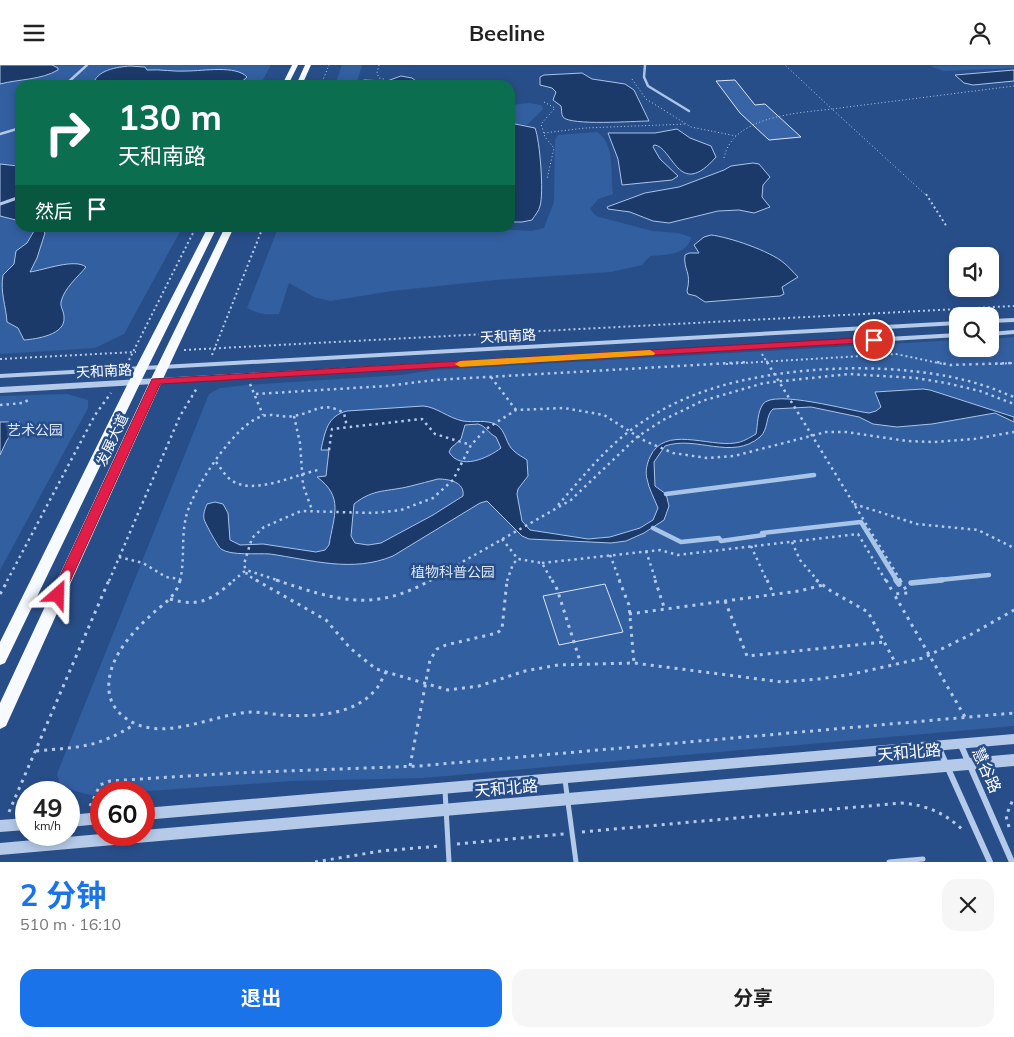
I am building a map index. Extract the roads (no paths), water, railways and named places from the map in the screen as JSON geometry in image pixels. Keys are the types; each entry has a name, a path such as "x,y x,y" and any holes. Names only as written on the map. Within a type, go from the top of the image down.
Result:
{"main road":[{"path":"288,80 295,65"},
{"path":"301,80 308,65"},
{"name":"发展大道","path":"0,658 134,382 210,232"},
{"name":"发展大道","path":"0,721 156,381 228,232"}],"street":[{"path":"999,321 1014,320"},
{"name":"天和南路","path":"0,376 949,324"},
{"path":"999,333 1014,332"},
{"name":"天和南路","path":"0,389 949,336"},
{"name":"天和北路","path":"155,813 1014,739"},
{"name":"慧谷路","path":"960,743 1012,862"},
{"path":"937,746 990,862"},
{"name":"天和北路","path":"0,849 1014,760"},
{"path":"2,826 15,825"}],"lane":[{"path":"70,80 86,66"},
{"path":"0,134 15,130"},
{"path":"0,204 15,199"},
{"path":"564,778 576,862"},
{"path":"445,788 449,862"},
{"path":"889,862 923,859"}],"waterway":[{"path":"645,65 644,77 648,86 689,111"},
{"path":"666,494 814,475"},
{"path":"653,528 681,542 719,538 721,541 764,535 762,533 861,522 897,581"},
{"path":"929,581 989,575"},
{"path":"896,580 899,584"},
{"path":"911,583 942,580"}],"park label":[{"name":"艺术公园","path":"35,430"},
{"name":"植物科普公园","path":"453,572"}]}
